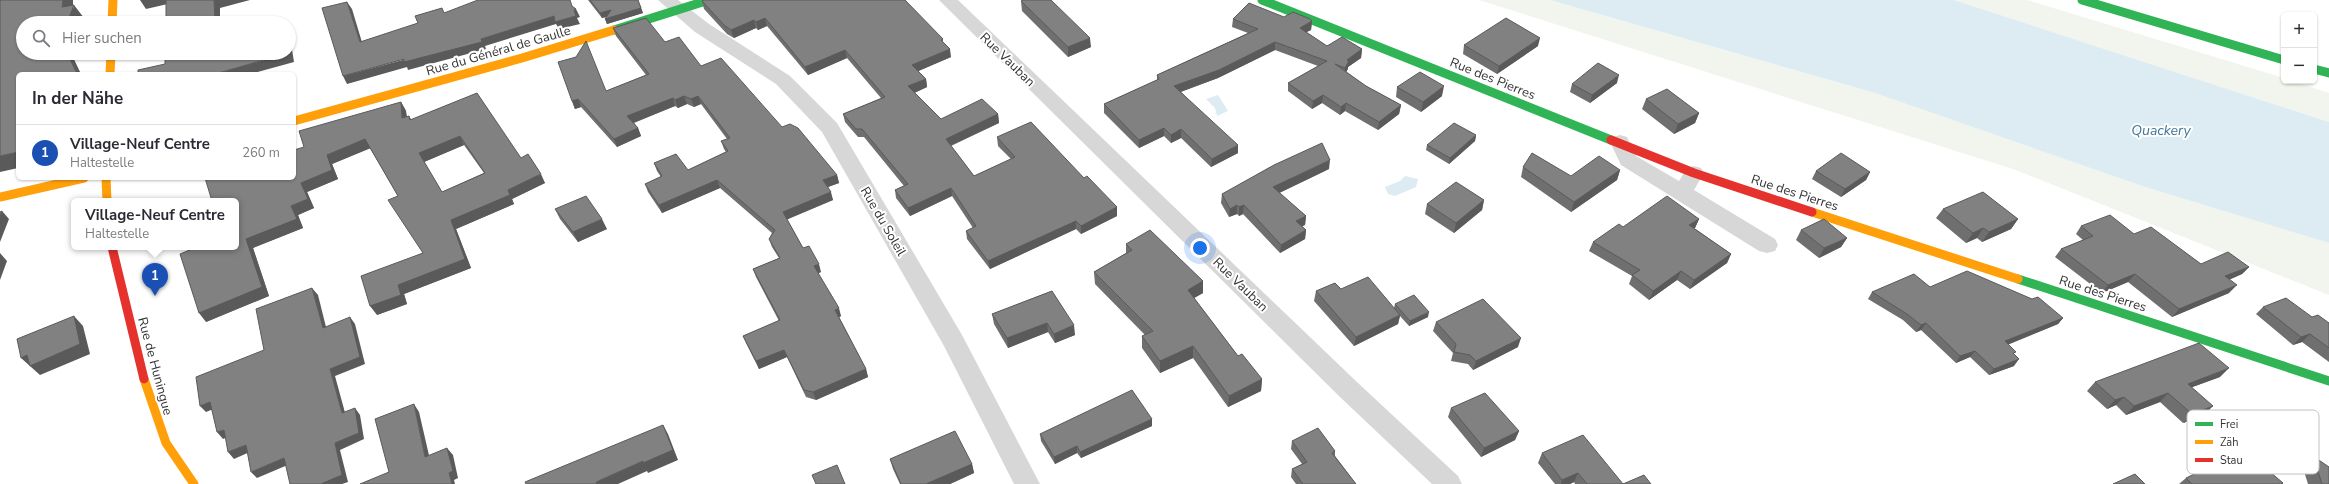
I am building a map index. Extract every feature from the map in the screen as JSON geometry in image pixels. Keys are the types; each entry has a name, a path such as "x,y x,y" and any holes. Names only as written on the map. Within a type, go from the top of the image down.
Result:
{"street":[{"path":"112,16 113,0"},
{"name":"Rue du Général de Gaulle","path":"296,120 522,58 674,5 709,0"},
{"name":"Rue Vauban","path":"948,0 1449,484"},
{"name":"Rue des Pierres","path":"1262,0 1694,172 2329,381"},
{"path":"2082,0 2281,59"},
{"name":"Rue du Soleil","path":"674,5 702,28 783,80 830,128 954,342 1027,484"},
{"path":"110,72 111,60"},
{"path":"2317,70 2329,73"},
{"path":"1620,142 1628,160 1767,245"},
{"path":"1682,193 1694,172"},
{"path":"0,197 75,180"},
{"path":"106,180 107,198"},
{"name":"Rue de Huningue","path":"113,250 149,398 166,443 194,484"}],"shaded area":[{"path":"1479,0 1550,0 1872,92 2145,187 2329,243 2329,295 2013,169"},
{"path":"1954,0 2027,0 2281,77 2281,84 2301,84 2329,93 2329,122"}],"water":[{"name":"Quackery","path":"1550,0 1954,0 2329,122 2329,243 2145,187 1872,92"},
{"path":"1218,95 1228,111 1217,116 1215,108 1206,99"},
{"path":"1405,176 1418,179 1416,187 1395,196 1388,194 1385,187 1400,181"}],"building":[{"path":"0,0 63,0 62,7 74,5 70,16 16,16 16,60 70,60 76,72 16,72 16,152 0,156"},
{"path":"166,0 214,0 215,16 166,16"},
{"path":"478,0 570,0 572,6 576,9 574,10 576,16 555,22 554,16 481,39 482,42 404,62 404,59 343,76 322,8 347,2 360,42 418,23 415,16 442,8 444,13"},
{"path":"590,0 638,0 641,8 605,19 611,10 600,13"},
{"path":"905,0 943,39 941,40 950,49 912,65 926,79 908,86 941,119 982,99 998,114 946,139 974,176 1015,157 997,137 1031,122 1084,178 1087,176 1117,207 1081,226 1076,221 988,261 966,231 976,226 951,188 908,208 895,190 908,184 862,129 856,129 843,114 885,97 845,50 805,67 765,18 756,22 754,20 731,30 724,25 702,1"},
{"path":"1051,0 1090,38 1068,47 1021,1"},
{"path":"1249,3 1284,17 1293,12 1310,19 1312,21 1300,28 1327,46 1342,37 1362,49 1347,60 1349,61 1345,68 1335,64 1366,86 1401,105 1379,122 1346,103 1341,107 1323,95 1313,101 1288,83 1327,61 1275,42 1219,70 1174,86 1238,145 1212,159 1181,129 1171,135 1164,128 1139,140 1104,104 1159,79 1157,75 1258,29 1233,19"},
{"path":"646,18 665,42 679,37 701,66 721,58 782,127 790,124 798,128 837,175 823,180 831,192 783,212 803,248 809,246 819,264 814,266 839,308 835,310 866,369 813,392 804,390 784,350 756,361 743,336 780,320 753,269 780,258 769,239 775,230 717,180 659,205 645,184 662,176 654,163 676,154 688,170 728,151 721,141 730,138 698,96 691,99 684,96 675,100 673,98 627,116 638,128 614,139 578,99 572,101 558,62 576,57 586,41 606,91 649,74 613,28"},
{"path":"1506,18 1540,38 1499,66 1464,45"},
{"path":"165,60 264,60 222,72 138,72 138,70 165,64"},
{"path":"1598,63 1619,75 1592,95 1572,84"},
{"path":"1420,72 1444,86 1423,102 1397,87"},
{"path":"1667,89 1699,113 1678,124 1646,99"},
{"path":"477,93 521,158 528,154 541,174 508,190 510,195 451,220 465,259 398,285 401,295 370,306 361,276 423,253 388,200 398,196 365,139 327,155 332,170 301,183 308,199 291,206 297,219 246,239 262,287 199,313 180,254 190,250 239,250 239,198 211,198 206,180 296,180 296,149 304,147 299,131 401,102 402,118 409,116 410,120","holes":["460,136 485,173 442,192 419,153"]},
{"path":"1454,123 1476,135 1450,158 1427,145"},
{"path":"1322,143 1330,160 1273,187 1306,216 1296,221 1306,230 1281,245 1244,205 1239,207 1237,205 1230,209 1222,194 1274,165"},
{"path":"1532,153 1571,176 1599,156 1620,170 1574,202 1523,167"},
{"path":"1841,153 1870,172 1845,189 1816,171"},
{"path":"1456,182 1484,200 1456,223 1427,204"},
{"path":"1983,192 2018,219 1989,232 1983,228 1973,233 1943,209"},
{"path":"586,196 602,219 573,232 555,209"},
{"path":"1667,196 1699,219 1689,225 1731,254 1694,280 1681,271 1653,291 1632,275 1640,270 1593,242 1619,224 1623,227"},
{"path":"2110,215 2134,234 2151,227 2201,264 2228,252 2249,267 2225,276 2237,285 2179,309 2135,274 2108,285 2061,249 2093,236 2081,226"},
{"path":"1824,219 1847,238 1824,248 1801,230"},
{"path":"1150,230 1203,281 1188,290 1238,356 1242,354 1262,379 1229,396 1193,346 1160,361 1142,336 1153,331 1094,272 1132,250 1126,244"},
{"path":"1967,271 2032,299 2038,297 2063,318 2005,341 2016,352 2013,353 2019,359 1994,369 1975,351 1960,356 1926,323 1921,325 1907,314 1872,292 1914,274 1930,287"},
{"path":"1368,277 1400,315 1356,337 1316,291 1335,283 1341,289"},
{"path":"312,288 323,328 350,317 360,357 330,369 342,413 355,408 359,433 335,443 342,475 321,484 290,484 284,458 251,472 246,445 228,452 224,430 217,432 210,402 200,406 196,377 264,350 256,309"},
{"path":"1052,291 1074,325 1054,334 1047,323 1007,338 992,314"},
{"path":"1414,295 1429,312 1410,321 1395,304"},
{"path":"2286,298 2312,317 2318,315 2329,323 2329,348 2310,334 2301,337 2263,307"},
{"path":"1483,299 1521,338 1476,361 1470,355 1454,352 1456,344 1436,322"},
{"path":"74,316 80,344 30,366 27,355 21,358 17,339"},
{"path":"2199,343 2229,368 2188,384 2213,406 2202,410 2187,410 2168,393 2134,406 2124,397 2115,400 2095,382"},
{"path":"1132,390 1152,419 1080,452 1077,446 1054,457 1040,434"},
{"path":"1485,393 1519,431 1484,448 1451,408"},
{"path":"414,404 425,457 447,448 453,471 449,473 452,484 360,484 389,472 375,419"},
{"path":"663,425 673,450 643,463 643,461 596,482 597,484 526,484 525,482"},
{"path":"1318,428 1335,451 1332,453 1356,484 1303,484 1292,469 1307,462 1292,441"},
{"path":"955,431 972,464 926,484 901,484 890,459"},
{"path":"1583,435 1623,484 1587,484 1578,473 1562,480 1542,453"},
{"path":"2319,460 2329,467 2329,484 2322,484 2319,474"},
{"path":"837,465 845,484 816,484 812,475"},
{"path":"2135,474 2145,484 2113,484"},
{"path":"2195,474 2272,474 2283,483 2192,484 2186,478"},
{"path":"1644,475 1651,484 1623,484"}],"traffic: fast":[{"path":"614,30 709,0"},
{"path":"1262,0 1611,140"},
{"path":"2082,0 2281,59"},
{"path":"2317,70 2329,73"},
{"path":"2018,279 2329,381"}],"traffic: slow":[{"path":"112,16 113,0"},
{"path":"296,120 522,58 614,30"},
{"path":"110,72 111,60"},
{"path":"0,197 75,180"},
{"path":"106,180 107,198"},
{"path":"1812,212 2018,279"},
{"path":"144,379 149,398 166,443 194,484"}],"traffic: jam":[{"path":"1611,140 1694,173 1812,212"},
{"path":"113,250 144,379"}],"place":[{"name":"Village-Neuf Centre","path":"155,296"}]}
